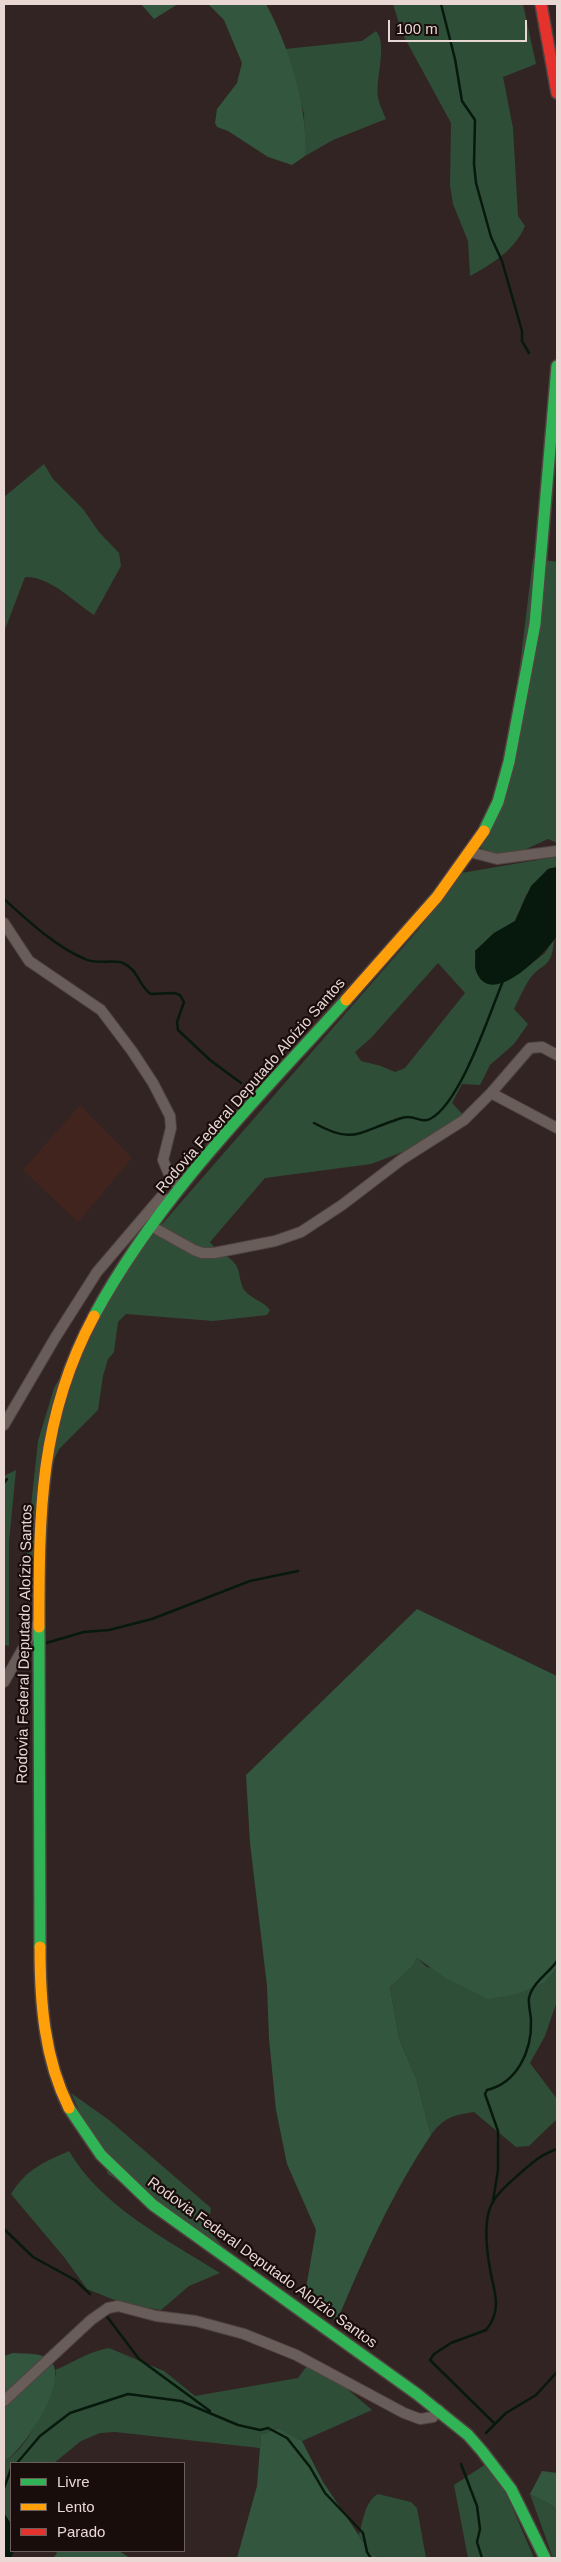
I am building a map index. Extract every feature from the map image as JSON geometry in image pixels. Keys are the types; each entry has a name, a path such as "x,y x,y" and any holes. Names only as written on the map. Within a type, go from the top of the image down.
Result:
{"highway":[{"path":"540,4 557,93"},
{"name":"Rodovia Federal Deputado Aloízio Santos","path":"545,2558 515,2496 495,2467 439,2410 165,2214 104,2160 73,2114 50,2060 43,2030 40,1989 38,1621 39,1527 46,1456 53,1420 76,1349 94,1313 115,1277 151,1226 154,1213 170,1201 180,1187 437,897 482,836 498,802 510,762 535,624 557,366"}],"street":[{"path":"470,852 497,859 557,851"},
{"path":"4,923 30,962 101,1010 132,1051 153,1083 170,1116 171,1128 163,1160 168,1172 180,1187"},
{"path":"151,1226 202,1253 214,1253 288,1237 301,1232 342,1205 401,1160 464,1120 491,1093 530,1048 542,1047 557,1055"},
{"path":"491,1093 557,1128"},
{"path":"4,1425 55,1338 97,1272 154,1213"},
{"path":"4,1682 38,1621"},
{"path":"4,2401 91,2320 108,2308 118,2306 156,2316 196,2321 244,2334 296,2355 384,2404 415,2418 426,2418 439,2410"}],"shaded area":[{"path":"557,867 557,936 542,954 518,974 505,982 493,985 483,982 476,971 475,951 494,933 515,921 531,886 548,869"},
{"path":"80,1105 132,1158 78,1222 23,1170"},
{"path":"4,2513 10,2522 10,2552 14,2552 11,2558 4,2558"}],"green space":[{"path":"141,4 178,4 154,19"},
{"path":"208,4 266,4 289,58 304,118 305,156 292,165 268,157 228,131 217,127 215,123 217,109 237,83 242,63 224,20"},
{"path":"393,4 523,4 536,64 503,77 513,128 518,216 525,226 521,235 509,249 470,276 468,241 453,204 450,185 451,123 402,33"},
{"path":"376,31 381,44 378,97 386,119 333,140 305,156 304,114 285,49 362,41"},
{"path":"44,464 53,479 83,509 99,532 119,553 121,566 94,615 53,585 34,578 25,577 4,632 4,497"},
{"path":"533,558 557,562 557,843 548,839 524,850 484,858 479,838 500,785 520,665"},
{"path":"557,858 557,867 548,869 526,895 515,921 494,933 475,951 475,955 527,967 545,953 554,939 549,961 529,980 514,1009 528,1024 514,1044 490,1065 480,1085 462,1084 452,1103 468,1120 408,1150 371,1164 265,1178 210,1242 236,1265 243,1288 270,1310 267,1315 213,1321 126,1314 118,1322 114,1352 108,1359 103,1376 98,1410 59,1449 52,1464 35,1559 27,1581 27,1543 38,1441 54,1388 122,1270 419,929 461,873","holes":["438,963 465,993 405,1068 395,1072 361,1061 355,1052 371,1038"]},
{"path":"16,1470 9,1542 9,1646 4,1645 4,1476"},
{"path":"417,1609 557,1676 557,1968 545,1982 517,1994 488,1999 447,1979 417,1958 412,1967 390,1987 399,2038 416,2078 431,2135 391,2202 368,2249 337,2321 304,2300 316,2230 287,2164 276,2110 269,2039 267,1986 250,1843 246,1775"},
{"path":"417,1958 427,1967 545,1982 557,1968 557,2001 545,2036 530,2063 557,2099 557,2119 529,2146 516,2147 474,2112 449,2118 431,2135 416,2078 399,2038 390,1987 412,1967"},
{"path":"71,2093 109,2120 211,2208 208,2229 232,2258 108,2174"},
{"path":"69,2151 99,2189 117,2205 157,2234 220,2273 189,2286 161,2310 127,2305 87,2289 64,2257 11,2194 29,2173 51,2159"},
{"path":"109,2348 164,2371 195,2396 298,2378 312,2359 372,2410 302,2441 277,2428 261,2435 260,2448 115,2432 100,2433 81,2441 55,2462 10,2462 10,2522 4,2513 4,2462 23,2445 30,2434 47,2398 56,2374 55,2370"},
{"path":"13,2353 46,2357 50,2360 55,2370 54,2383 50,2398 32,2430 22,2444 4,2462 4,2356"},
{"path":"278,2428 302,2441 323,2482 370,2552 379,2558 237,2558 257,2486 261,2435"},
{"path":"486,2464 506,2493 534,2558 468,2558 454,2485"},
{"path":"542,2471 557,2473 557,2512 553,2506 530,2494"},
{"path":"378,2494 411,2502 417,2508 426,2558 379,2558 370,2552 359,2535 367,2506"},
{"path":"530,2494 553,2506 557,2512 557,2558 553,2558"},
{"path":"121,2552 130,2558 53,2558 57,2553"}],"waterway":[{"path":"441,4 455,59 462,101 475,120 474,164 476,183 491,237 502,261 522,331 522,341 529,353"},
{"path":"4,899 22,916 63,948 90,961 123,963 136,974 151,994 174,993 180,995 184,1002 177,1022 178,1030 210,1060 241,1083"},
{"path":"314,1123 346,1135 362,1132 405,1117 430,1119 442,1110 453,1095 473,1056 503,981"},
{"path":"4,1483 7,1479"},
{"path":"46,1643 84,1632 109,1630 152,1619 250,1581 298,1571"},
{"path":"493,2201 498,2170 498,2131 485,2094 487,2090 507,2080 521,2064 531,2032 529,1998 537,1983 557,1961"},
{"path":"494,2423 430,2360 434,2354 451,2343 486,2330 491,2322 496,2308 496,2300 487,2246 487,2222 490,2208 498,2195 517,2176 540,2157 557,2149"},
{"path":"4,2229 33,2257 75,2280 90,2294"},
{"path":"105,2314 139,2359 210,2411"},
{"path":"486,2433 506,2413 536,2395 557,2372"},
{"path":"18,2462 40,2436 70,2413 128,2394 181,2401 238,2425 260,2430 268,2428 287,2438 310,2467 325,2493 363,2533 367,2552 371,2558"},
{"path":"461,2464 477,2506 480,2529 477,2542 482,2558"},
{"path":"4,2488 10,2472"}],"traffic: fast":[{"path":"484,831 498,802 509,762 535,624 557,366"},
{"path":"94,1316 120,1272 178,1190 210,1151 346,1000"},
{"path":"39,1627 40,1947"},
{"path":"69,2108 101,2155 153,2205 417,2394 468,2435 511,2489 545,2558"}],"traffic: slow":[{"path":"346,1000 437,897 484,831"},
{"path":"39,1627 42,1506 52,1429 62,1392 76,1354 94,1316"},
{"path":"40,1947 45,2029 54,2069 69,2108"}],"traffic: jam":[{"path":"541,4 557,93"}]}
